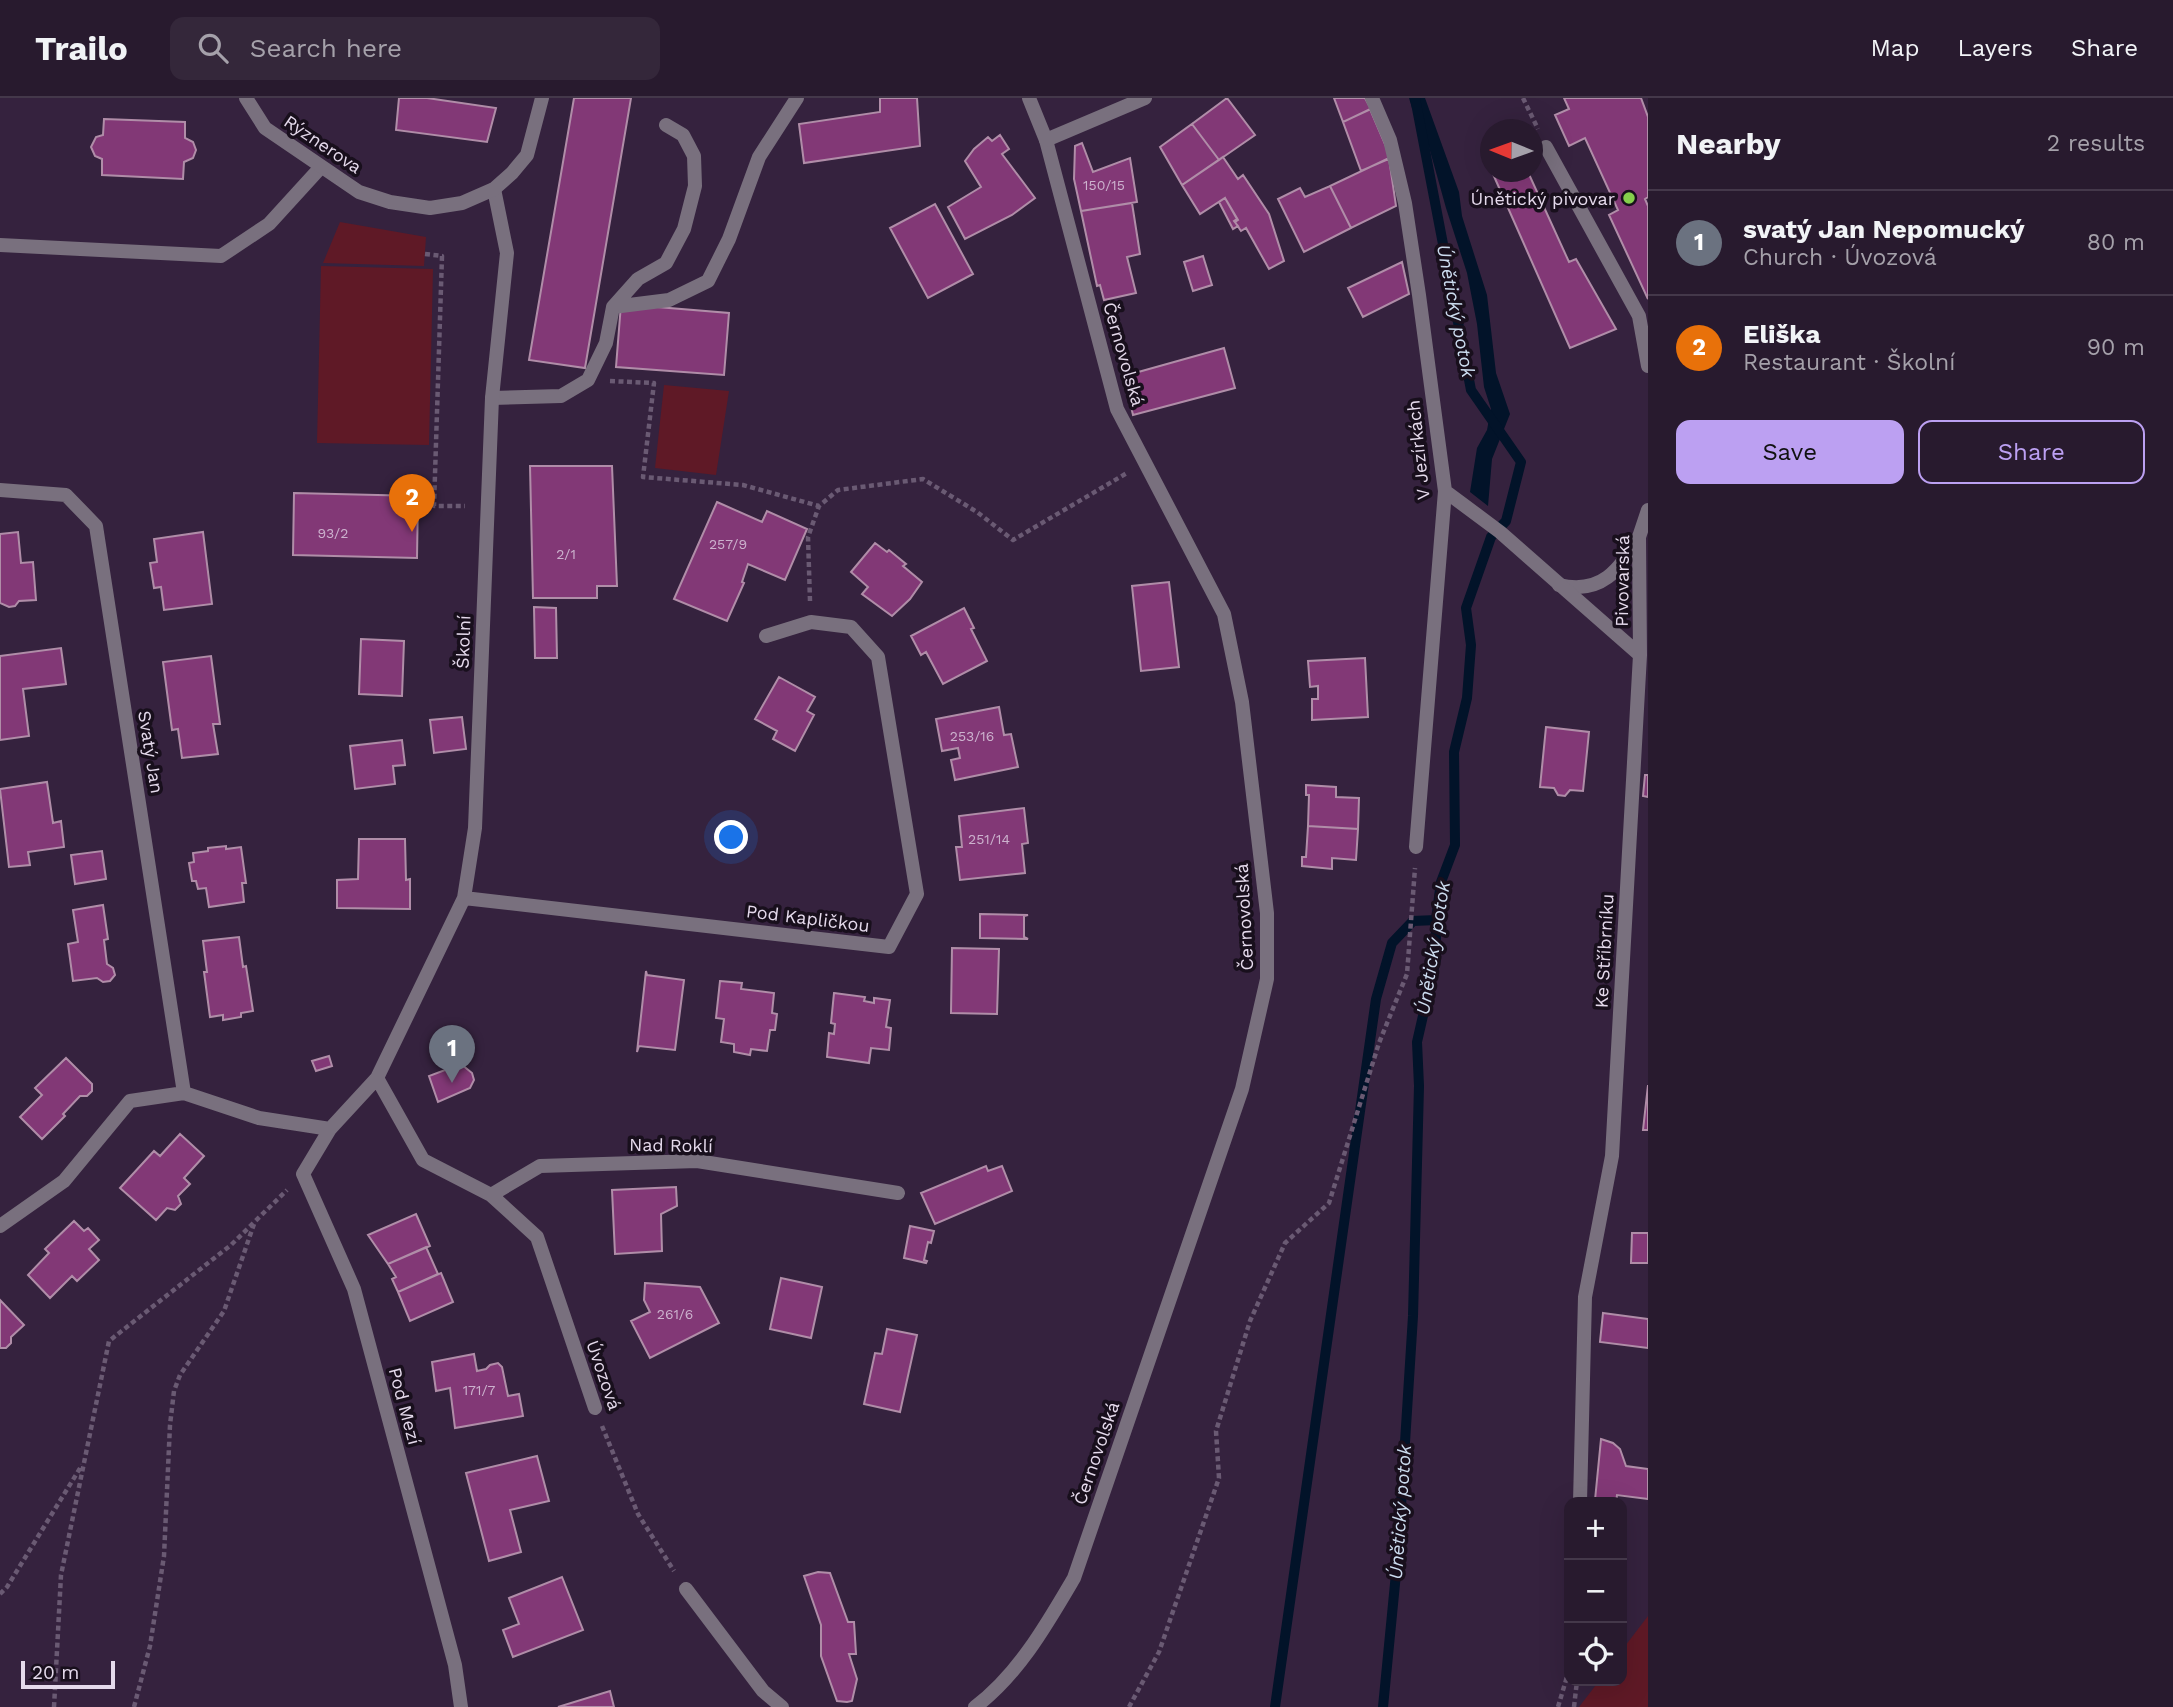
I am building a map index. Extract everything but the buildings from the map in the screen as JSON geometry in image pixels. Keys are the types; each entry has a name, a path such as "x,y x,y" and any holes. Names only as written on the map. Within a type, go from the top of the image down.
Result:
{"street":[{"name":"Rýznerova","path":"246,98 265,128 359,192 390,202 430,208 463,203 494,189 512,173 527,155 542,98"},
{"path":"612,307 669,300 708,281 729,239 759,157 797,98"},
{"path":"1030,98 1046,140 1145,98"},
{"name":"V Jezírkách","path":"1372,98 1390,140 1405,202 1450,496 1416,847"},
{"path":"492,398 561,396 588,380 606,343 612,307 638,279 666,263 684,229 695,186 694,156 683,135 666,125"},
{"name":"Černovolská","path":"975,1707 992,1694 1043,1632 1074,1578 1242,1089 1266,979 1267,913 1261,860 1242,702 1224,614 1117,409 1046,140"},
{"path":"1546,147 1639,316 1648,366"},
{"path":"0,245 220,256 268,224 321,167"},
{"name":"Školní","path":"377,1078 464,898 475,828 492,398 507,253 494,189"},
{"name":"Svatý Jan","path":"0,490 66,495 96,526 184,1093"},
{"path":"1450,496 1500,532 1640,655"},
{"name":"Pivovarská","path":"1640,655 1639,537 1648,510"},
{"path":"1559,585 1575,589 1591,586 1614,573 1639,537"},
{"name":"Pod Kapličkou","path":"464,898 889,947 917,894 878,657 851,627 811,622 766,636"},
{"name":"Ke Stříbrníku","path":"1580,1497 1585,1297 1612,1156 1640,655"},
{"path":"303,1174 330,1129 377,1078"},
{"name":"Úvozová","path":"377,1078 423,1160 491,1195 537,1237 595,1408"},
{"path":"0,1226 64,1181 130,1101 184,1093 259,1118 330,1129"},
{"name":"Nad Roklí","path":"491,1195 540,1166 697,1161 898,1193"},
{"name":"Pod Mezí","path":"303,1174 354,1289 455,1665 461,1707"},
{"path":"686,1590 763,1691 782,1707"}],"path":[{"path":"1523,98 1546,147"},
{"path":"425,254 442,256 434,506 487,506"},
{"path":"588,380 654,383 643,477 743,485 819,506"},
{"path":"811,622 808,537 819,506 838,490 923,479 977,512 1013,540 1130,471 1149,470"},
{"path":"1129,1707 1159,1652 1219,1478 1216,1431 1250,1321 1285,1243 1329,1203 1379,1043 1408,974 1416,847"},
{"path":"54,1707 61,1576 109,1341 231,1245 303,1174"},
{"path":"134,1707 150,1646 163,1556 174,1391 180,1375 224,1311 255,1221"},
{"name":"Úvozová","path":"595,1408 638,1514 686,1590"},
{"path":"0,1594 85,1462"},
{"path":"1558,1707 1564,1686"},
{"path":"1574,1707 1576,1686"}],"shaded area":[{"path":"340,222 426,237 424,266 323,263"},
{"path":"321,266 433,269 429,445 317,443"},
{"path":"664,385 729,391 716,475 655,468"},
{"path":"1648,1616 1648,1707 1579,1707 1595,1686 1627,1686 1627,1643"}],"water":[{"path":"1409,98 1425,98 1459,192 1462,216 1487,295 1496,373 1510,414 1492,459 1488,506 1470,492 1477,448 1487,430 1491,409 1484,387 1477,324 1467,273 1422,122 1412,108"}],"waterway":[{"name":"Únětický potok","path":"1383,1707 1398,1553 1413,1316 1419,1086 1417,1042 1436,959 1436,920 1441,882 1455,845 1454,752 1467,698 1471,645 1466,608 1491,537 1506,521 1521,462 1471,390 1415,98"},
{"path":"1275,1707 1376,999 1392,943 1413,921 1436,920"}],"place":[{"name":"Únětický pivovar","path":"1629,198"},
{"name":"Eliška","path":"412,532"},
{"name":"svatý Jan Nepomucký","path":"452,1083"}]}
